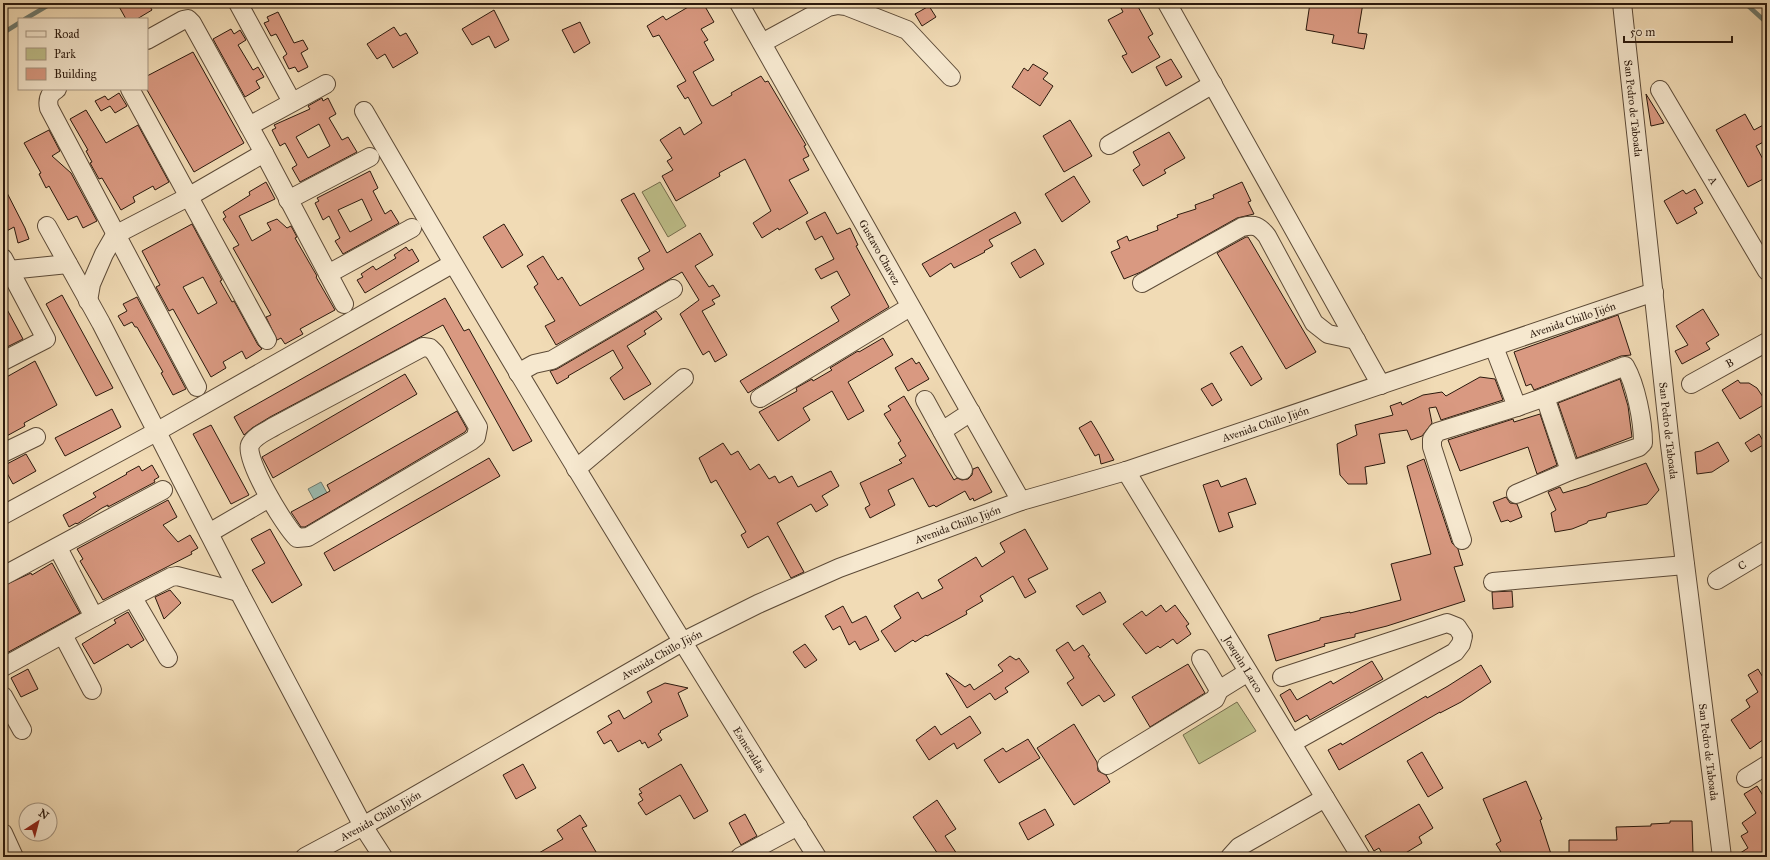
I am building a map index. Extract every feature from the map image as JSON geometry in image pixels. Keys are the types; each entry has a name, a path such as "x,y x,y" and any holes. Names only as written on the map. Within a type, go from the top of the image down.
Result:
{"street":[{"name":"Gustavo Chavez","path":"739,3 1020,500"},
{"path":"1167,3 1381,385"},
{"name":"San Pedro de Taboada","path":"1622,3 1685,565 1722,857"},
{"path":"762,43 828,7 838,5 846,6 907,30 951,77"},
{"path":"241,8 292,102"},
{"path":"148,39 178,22 188,20 196,29 344,304"},
{"path":"249,126 326,84"},
{"path":"1110,145 1213,84"},
{"path":"56,90 49,95 49,108 197,387"},
{"path":"131,90 267,340"},
{"name":"A","path":"1660,90 1767,271"},
{"name":"Esmeraldas","path":"364,111 452,264 576,469 682,642 817,857"},
{"path":"88,301 91,284 104,254 115,234 188,197 264,153"},
{"path":"288,200 370,157"},
{"path":"1142,283 1242,227 1253,225 1261,228 1267,236 1314,323 1328,334 1356,340"},
{"path":"47,226 88,301 239,592 363,826 383,857"},
{"path":"328,274 412,228"},
{"path":"3,361 46,339 5,267 68,264"},
{"path":"3,515 156,432 452,264"},
{"path":"518,373 534,364 552,360 673,289"},
{"name":"Avenida Chillo Jijón","path":"305,857 363,826 682,642 758,604 839,568 1020,500 1126,471 1654,292"},
{"path":"760,398 910,307"},
{"name":"B","path":"1692,384 1767,342"},
{"path":"423,346 430,348 435,354 478,427 476,437 471,442 308,537 297,538 292,533 269,498 248,452 250,444 254,439 423,346"},
{"path":"1494,347 1517,407"},
{"path":"1462,540 1432,446 1433,436 1436,432 1517,407 1624,366 1632,379 1643,433 1643,443 1639,447 1570,471 1516,494"},
{"path":"576,469 684,378"},
{"path":"1545,397 1570,471"},
{"path":"925,400 964,470"},
{"path":"942,431 971,412"},
{"path":"3,453 36,437"},
{"name":"Joaquìn Larco","path":"1126,471 1361,857"},
{"path":"3,576 58,548 163,490"},
{"path":"209,533 269,498"},
{"path":"58,548 94,617"},
{"name":"C","path":"1717,580 1767,550"},
{"path":"1493,582 1685,565"},
{"path":"3,667 171,577 177,576 239,592"},
{"path":"133,598 168,658"},
{"path":"1282,677 1447,623 1457,627 1463,636 1461,644 1456,652 1292,743"},
{"path":"62,635 92,690"},
{"path":"1201,659 1219,690"},
{"path":"1107,765 1215,699 1219,690 1248,672"},
{"path":"3,696 22,730"},
{"path":"1746,778 1767,765"},
{"path":"1230,857 1239,847 1325,798"},
{"path":"740,857 798,826"},
{"path":"3,834 14,857"}],"green space":[{"path":"660,182 686,226 668,237 642,192"},
{"path":"1237,702 1256,731 1199,764 1183,735"}],"water":[{"path":"321,482 331,500 318,507 308,489"}],"building":[{"path":"117,3 148,3 152,10 139,18 125,18"},
{"path":"695,3 703,3 714,22 701,29 708,40 704,42 714,60 693,72 711,105 713,106 732,95 731,93 761,76 765,82 768,81 806,145 804,146 809,156 803,159 809,170 789,180 808,213 762,238 753,223 771,211 745,159 719,173 720,176 676,201 662,176 673,170 667,161 672,158 660,140 680,127 684,135 702,123 688,97 685,99 677,86 686,81 659,35 653,37 647,26 663,16 666,20"},
{"path":"1130,3 1136,3 1153,34 1148,37 1160,57 1132,73 1122,56 1127,54 1108,20 1123,12 1121,8"},
{"path":"1310,3 1329,3 1350,7 1351,3 1363,3 1358,33 1367,34 1364,49 1332,43 1334,35 1306,30"},
{"path":"929,6 936,17 922,26 915,14"},
{"path":"494,10 509,40 495,48 489,36 472,45 462,29"},
{"path":"278,12 294,43 303,40 308,49 301,53 308,67 298,72 295,67 289,69 283,57 287,54 276,34 271,36 264,23 269,21 267,17"},
{"path":"580,22 590,43 574,53 562,30"},
{"path":"394,27 400,36 406,33 418,53 393,68 385,54 377,59 367,44"},
{"path":"231,29 234,34 240,30 246,40 238,45 253,70 258,67 264,77 256,81 260,88 245,97 213,39"},
{"path":"193,52 244,143 194,172 147,90 148,75"},
{"path":"1171,59 1182,77 1166,86 1156,67"},
{"path":"1033,64 1048,73 1043,79 1053,86 1040,106 1012,87 1024,68 1028,71"},
{"path":"119,93 127,106 115,113 110,106 101,111 95,101 105,96 108,100"},
{"path":"1646,94 1664,123 1651,126"},
{"path":"322,98 323,101 328,98 336,114 329,118 342,140 348,137 357,152 300,182 292,168 297,165 285,143 280,146 272,130 276,128 274,125 310,109 308,106","holes":["319,124 330,146 308,158 296,137"]},
{"path":"86,110 106,143 138,125 169,182 155,190 153,186 133,197 135,202 121,210 102,178 99,179 90,163 92,162 86,151 88,150 70,119"},
{"path":"1745,114 1754,130 1767,123 1767,140 1756,146 1767,167 1767,177 1748,187 1716,130"},
{"path":"1070,120 1092,156 1064,172 1043,136"},
{"path":"49,130 60,151 52,156 71,173 97,221 83,228 77,216 68,220 49,186 46,188 39,174 41,173 24,143"},
{"path":"1169,132 1185,158 1164,170 1166,173 1143,186 1133,170 1140,165 1133,152"},
{"path":"370,171 378,188 373,191 385,214 391,210 399,223 343,254 335,241 340,238 329,216 323,220 315,203 319,201 317,198","holes":["362,199 372,220 350,232 338,210"]},
{"path":"1074,176 1090,202 1062,222 1045,194"},
{"path":"266,182 275,199 239,216 252,241 271,230 267,223 277,219 287,228 291,226 297,237 295,238 335,310 300,329 303,334 285,344 281,338 277,340 266,317 271,315 233,248 239,245 223,219 226,217 223,212 250,195 249,192"},
{"path":"1242,182 1251,201 1248,202 1254,214 1237,218 1141,272 1124,279 1111,252 1120,248 1117,241 1127,236 1129,241 1158,230 1157,226 1178,217 1177,215 1196,209 1195,205 1214,198 1213,195"},
{"path":"3,185 29,239 18,243 14,227 3,233"},
{"path":"1695,189 1703,203 1694,208 1697,213 1677,224 1664,201 1683,190 1686,194"},
{"path":"634,193 667,253 700,233 713,255 695,266 709,287 713,285 720,296 712,300 715,304 702,311 727,355 715,362 709,351 703,355 680,314 699,300 682,272 556,345 545,326 555,321 534,287 538,284 527,266 543,256 558,280 562,277 580,306 644,269 638,258 650,251 621,200"},
{"path":"825,212 837,234 850,228 858,245 856,246 889,307 748,393 740,381 839,321 831,307 850,295 837,271 821,279 815,269 834,259 822,236 815,240 806,222"},
{"path":"1015,212 1021,223 989,240 993,246 984,251 985,252 954,268 951,263 930,277 922,264"},
{"path":"192,224 222,280 220,281 232,302 234,301 258,345 262,349 246,359 242,351 223,362 226,368 211,377 173,309 169,311 156,287 160,285 142,251","holes":["203,277 217,303 198,314 183,287"]},
{"path":"504,224 523,255 502,268 483,237"},
{"path":"1248,237 1316,352 1286,369 1217,253"},
{"path":"406,247 409,251 412,249 419,261 365,293 357,280 363,277 361,274 373,266 376,270 396,258 394,255"},
{"path":"1035,249 1044,264 1020,278 1011,263"},
{"path":"62,295 113,388 96,396 46,304"},
{"path":"137,297 186,389 173,395 161,373 163,372 137,327 135,327 132,322 124,326 118,316 127,311 123,304"},
{"path":"445,298 464,331 469,329 532,441 513,451 443,325 270,417 252,428 244,435 234,417"},
{"path":"3,302 23,339 3,349"},
{"path":"1703,309 1719,335 1706,343 1710,349 1682,364 1675,351 1688,345 1676,326"},
{"path":"656,311 662,319 644,331 646,334 627,346 651,384 624,400 610,378 623,368 613,350 557,384 550,371 557,369"},
{"path":"1618,315 1631,355 1621,356 1534,390 1531,384 1526,386 1514,352"},
{"path":"883,338 893,355 848,382 864,411 848,420 832,391 803,408 810,420 778,441 759,412 797,391 796,388 812,379 813,381 832,370 830,368 858,351 859,352"},
{"path":"1242,346 1262,379 1251,386 1230,353"},
{"path":"912,358 916,364 919,362 929,379 908,391 895,368"},
{"path":"35,361 57,405 24,423 25,426 3,438 3,379"},
{"path":"405,374 417,394 273,478 262,457"},
{"path":"1480,377 1495,379 1503,400 1441,420 1436,407 1429,408 1432,423 1422,436 1411,440 1407,430 1379,434 1385,463 1365,467 1367,484 1348,484 1340,475 1337,444 1357,435 1355,425 1393,415 1390,406 1401,402 1402,405 1423,395 1442,392 1446,396"},
{"path":"1620,379 1628,406 1632,437 1577,458 1558,403"},
{"path":"1738,380 1740,383 1749,383 1757,388 1767,403 1740,419 1722,390"},
{"path":"1212,383 1222,400 1212,406 1201,389"},
{"path":"904,396 954,480 957,478 962,480 968,479 972,475 973,469 978,467 992,492 974,501 973,498 970,500 965,491 936,507 934,505 929,507 913,478 888,490 895,505 870,518 865,508 870,505 860,483 902,463 899,460 906,456 898,443 901,441 884,414 891,410 888,406"},
{"path":"112,409 121,427 65,456 55,438"},
{"path":"457,411 467,429 465,432 305,527 301,527 291,512 330,491 327,485"},
{"path":"1540,414 1557,465 1537,474 1528,447 1460,471 1448,440 1513,419 1514,422"},
{"path":"1091,421 1114,460 1101,464 1099,454 1095,456 1079,428"},
{"path":"211,425 249,495 231,504 193,434"},
{"path":"1759,434 1765,444 1751,452 1745,443"},
{"path":"1718,442 1729,461 1712,472 1697,474 1695,452 1701,451"},
{"path":"723,443 731,455 738,451 750,470 759,464 769,479 775,476 779,483 792,476 798,487 831,471 839,486 822,496 828,505 816,512 811,504 777,523 804,572 791,578 768,536 748,548 741,535 746,532 716,480 711,483 699,458"},
{"path":"26,454 36,471 13,484 3,466"},
{"path":"489,458 500,476 334,571 324,553"},
{"path":"1424,459 1452,543 1458,549 1463,565 1454,567 1465,601 1387,626 1355,634 1355,637 1324,644 1325,646 1276,661 1268,635 1320,620 1320,618 1350,613 1401,600 1391,564 1431,554 1407,466"},
{"path":"1646,463 1659,490 1647,504 1607,513 1606,517 1588,521 1587,523 1572,529 1555,532 1551,513 1556,510 1548,492 1560,487 1563,493 1587,486"},
{"path":"152,465 159,477 154,480 155,482 108,507 108,505 102,508 77,524 76,523 69,527 63,515 96,497 93,493 127,474 126,473 139,466 142,471"},
{"path":"1246,478 1256,504 1228,513 1233,527 1219,532 1203,485 1218,480 1221,487"},
{"path":"1506,497 1510,503 1517,504 1522,517 1510,522 1508,520 1501,522 1493,502"},
{"path":"168,500 177,517 163,525 178,542 190,535 198,548 191,552 192,554 103,600 80,561 83,559 77,549"},
{"path":"270,529 302,585 272,603 252,570 265,563 251,539"},
{"path":"1025,529 1048,569 1028,579 1036,592 1025,598 1013,576 980,596 983,601 966,611 967,614 915,642 913,640 895,652 881,631 901,618 894,606 918,592 922,599 943,588 938,580 976,557 982,567 1005,552 1000,543"},
{"path":"52,563 80,613 3,655 3,586 31,573 32,575"},
{"path":"170,590 181,603 164,619 155,597"},
{"path":"1512,591 1513,607 1493,609 1492,592"},
{"path":"1100,592 1106,602 1083,615 1076,606"},
{"path":"1161,605 1166,612 1175,605 1189,624 1186,626 1191,634 1177,644 1173,639 1160,648 1158,646 1146,654 1123,624 1142,611 1146,616"},
{"path":"843,606 852,623 866,616 879,640 860,650 855,641 849,645 840,626 833,630 825,616"},
{"path":"128,612 144,640 131,648 128,644 94,664 82,644 116,623 114,620"},
{"path":"1068,642 1074,651 1083,645 1090,655 1088,656 1115,695 1104,702 1099,695 1082,706 1067,683 1074,678 1056,650"},
{"path":"805,644 817,660 805,668 793,652"},
{"path":"1010,656 1016,660 1019,658 1029,672 1005,688 1008,692 995,700 990,693 967,708 946,673 965,687 970,684 974,690 1003,671 998,665"},
{"path":"1372,661 1383,679 1310,720 1307,715 1295,722 1280,695 1290,689 1297,700 1331,681 1333,684"},
{"path":"1188,664 1205,693 1150,727 1132,697"},
{"path":"1481,665 1491,682 1461,702 1440,712 1339,770 1328,750 1341,743 1342,745 1426,696 1427,698"},
{"path":"28,669 38,689 21,697 11,678"},
{"path":"1758,669 1767,684 1767,737 1750,749 1731,720 1750,707 1746,700 1758,692 1748,675"},
{"path":"665,683 688,688 678,693 688,716 660,731 661,732 658,734 662,740 648,748 645,742 642,744 640,740 618,752 611,740 604,744 597,732 612,723 608,716 619,710 624,719 652,702 647,692"},
{"path":"970,716 981,733 957,749 954,743 929,760 916,740 935,726 941,735"},
{"path":"1074,724 1097,762 1098,771 1106,775 1110,782 1074,805 1037,748"},
{"path":"1028,739 1040,758 999,783 984,760 1003,748 1006,752"},
{"path":"1422,752 1443,788 1428,797 1407,761"},
{"path":"523,764 536,788 516,799 503,775"},
{"path":"681,764 708,811 694,819 680,795 646,815 638,803 643,800 639,794 642,793 639,789"},
{"path":"1526,781 1542,819 1540,820 1552,857 1504,857 1496,844 1501,841 1483,799"},
{"path":"1757,786 1767,802 1767,857 1734,857 1748,848 1741,836 1748,832 1742,823 1756,813 1744,794"},
{"path":"937,800 956,829 945,836 959,857 940,857 913,817"},
{"path":"1419,804 1433,828 1419,837 1422,843 1399,857 1384,857 1379,848 1374,851 1365,836"},
{"path":"1045,809 1054,825 1028,840 1019,823"},
{"path":"745,814 757,836 741,845 729,823"},
{"path":"580,815 587,826 582,828 599,857 532,857 563,839 557,830"},
{"path":"1670,821 1692,821 1693,854 1679,854 1679,857 1666,857 1665,855 1640,857 1569,857 1569,840 1617,840 1616,827 1651,826 1651,824 1670,823"}],"waterway":[{"path":"27,18 52,3"},
{"path":"1745,3 1767,23"},
{"path":"3,33 18,24"}]}
